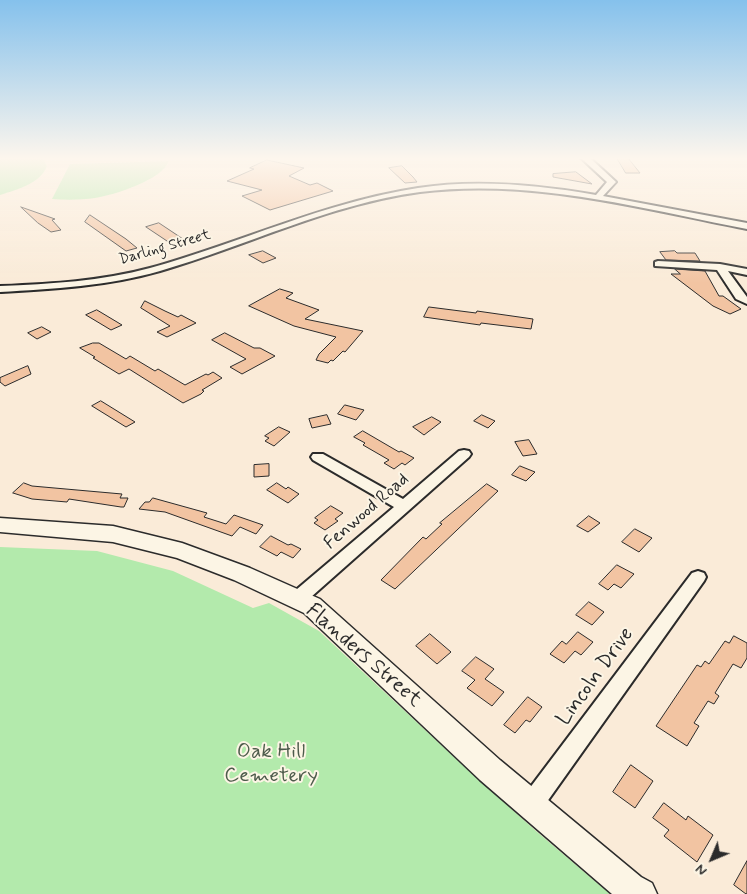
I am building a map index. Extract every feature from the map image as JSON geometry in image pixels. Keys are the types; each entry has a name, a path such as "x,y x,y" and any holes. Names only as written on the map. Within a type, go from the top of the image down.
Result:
{"street":[{"name":"Darling Street","path":"0,290 59,287 142,273 375,200"},
{"name":"Darling Street","path":"606,200 747,226"},
{"path":"658,264 720,267 747,272"},
{"path":"720,267 740,297 747,301"},
{"name":"Fenwood Road","path":"296,600 464,454"},
{"path":"318,457 404,506"},
{"name":"Flanders Street","path":"0,525 113,534 182,551 242,574 312,606 490,770 630,888 640,894"},
{"name":"Lincoln Drive","path":"531,805 698,577"}],"green space":[{"name":"Oak Hill Cemetery","path":"0,547 97,551 173,571 253,608 269,603 319,631 468,770 610,894 0,894"}],"building":[{"path":"249,200 304,200 270,210"},
{"path":"21,207 55,219 52,220 61,230 51,232"},
{"path":"90,215 137,248 126,251 85,222"},
{"path":"159,223 183,239 170,243 146,227"},
{"path":"263,251 276,258 263,263 249,255"},
{"path":"675,251 677,253 695,253 700,261 666,260 660,252"},
{"path":"675,269 705,271 719,296 723,296 741,309 730,314 713,306 671,274 680,274"},
{"path":"280,289 293,293 286,298 319,310 305,319 363,331 345,352 343,351 333,361 331,360 328,363 316,360 319,354 336,337 294,326 249,306"},
{"path":"145,301 178,317 181,315 196,323 167,337 157,332 170,326 141,308"},
{"path":"429,307 476,313 477,311 533,319 531,329 481,323 480,325 424,317"},
{"path":"97,310 122,325 111,330 86,315"},
{"path":"42,327 51,332 37,339 28,333"},
{"path":"225,333 254,348 260,348 275,356 242,374 230,367 246,359 212,340"},
{"path":"93,343 99,343 126,359 130,356 155,371 158,369 185,385 213,372 222,378 202,390 204,391 201,394 183,403 129,369 119,374 80,348"},
{"path":"28,366 31,374 5,386 0,382 0,378"},
{"path":"101,401 135,422 126,427 92,406"},
{"path":"345,405 364,410 356,420 338,414"},
{"path":"327,415 331,424 312,428 309,419"},
{"path":"482,415 495,421 488,428 474,421"},
{"path":"432,417 441,422 424,435 413,427"},
{"path":"279,427 290,432 274,446 265,441 269,438 265,436"},
{"path":"363,431 399,452 401,451 414,458 405,465 402,463 394,469 384,463 389,460 363,445 365,443 354,437"},
{"path":"529,440 537,454 523,456 515,442"},
{"path":"269,464 269,476 254,477 254,465"},
{"path":"520,466 535,472 526,481 512,475"},
{"path":"24,483 32,486 122,494 120,498 128,498 124,507 121,507 69,499 67,502 32,499 13,493"},
{"path":"277,483 299,494 288,503 267,490"},
{"path":"487,484 498,491 395,589 381,580 423,537 426,539 442,524 440,523"},
{"path":"153,498 207,513 204,517 226,524 234,515 263,525 256,534 240,527 232,536 165,512 139,509 145,502 149,502"},
{"path":"331,506 343,513 335,519 338,521 325,530 314,523 318,520 315,518"},
{"path":"589,516 600,523 588,532 577,526"},
{"path":"635,529 652,538 639,552 622,542"},
{"path":"271,536 301,549 293,558 281,552 277,556 260,547"},
{"path":"617,565 634,574 621,588 614,584 608,590 599,584"},
{"path":"589,602 604,612 592,625 576,615"},
{"path":"578,632 593,642 581,655 575,651 564,663 550,654 562,641 566,644"},
{"path":"430,634 451,652 437,664 416,646"},
{"path":"734,636 747,643 747,658 741,668 733,664 715,693 719,696 714,704 708,701 694,723 699,726 687,746 656,726 697,665 701,667 705,661 709,664 725,641 729,643"},
{"path":"476,657 494,669 485,679 504,692 492,706 467,688 475,680 462,671"},
{"path":"528,697 542,707 530,722 526,720 515,733 504,725"},
{"path":"631,765 653,781 635,808 613,792"},
{"path":"664,803 686,820 688,816 713,835 697,862 664,836 669,830 653,818"},
{"path":"747,861 747,894 746,894 734,885"}]}
